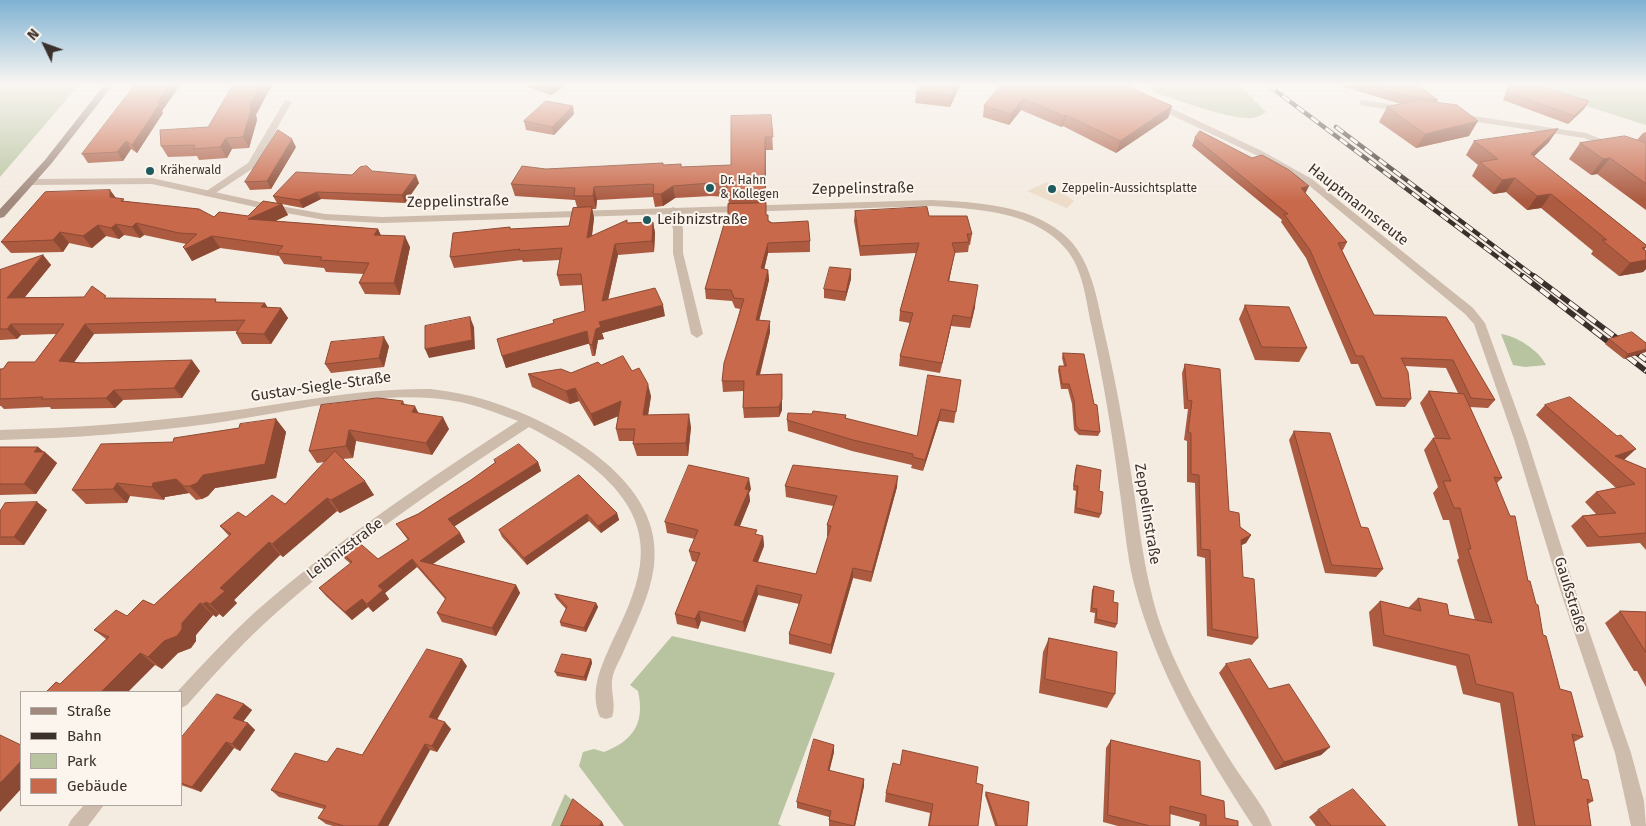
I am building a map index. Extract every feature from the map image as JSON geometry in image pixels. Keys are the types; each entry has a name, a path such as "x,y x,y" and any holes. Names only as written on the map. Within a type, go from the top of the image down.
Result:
{"main road":[{"path":"0,215 31,182 78,124"}],"street":[{"path":"208,194 252,165 276,124"},
{"name":"Hauptmannsreute","path":"1200,124 1309,182 1469,311 1479,323 1494,365"},
{"path":"1503,124 1586,136 1646,160"},
{"name":"Zeppelinstraße","path":"31,182 152,182 325,217 382,220 932,203 967,205 1011,213 1035,222 1070,247 1083,268 1111,383 1141,583 1159,639 1184,700 1263,826"},
{"path":"673,210 678,229 678,253 697,334"},
{"name":"Gaußstraße","path":"1494,365 1539,491 1582,635 1612,713 1640,826"},
{"name":"Gustav-Siegle-Straße","path":"0,435 59,435 243,414 338,398 396,393 434,394 459,398 528,421 553,433 593,458 628,493 641,517 647,537 646,565 639,597 605,677 606,711"},
{"name":"Leibnizstraße","path":"182,699 219,655 343,547 528,421"},
{"path":"77,826 94,806"}],"green space":[{"path":"0,124 46,124 0,177"},
{"path":"1501,334 1507,335 1533,349 1546,365 1525,367 1513,365"},
{"path":"672,636 835,673 778,824 782,826 624,826 579,766 583,752 594,749 604,752 630,736 638,721 640,702 638,691 630,685"},
{"path":"565,794 603,826 551,826"}],"shaded area":[{"path":"1047,182 1074,201 1067,208 1027,191"}],"building":[{"path":"105,124 146,124 132,145 126,141 117,152 82,154"},
{"path":"210,124 247,124 243,137 226,138 220,147 193,149 195,145 161,146 160,130 208,127"},
{"path":"536,124 555,124 552,127"},
{"path":"731,124 772,124 773,137 765,137 765,191 727,192 727,185 710,183 673,186 661,194 653,194 654,185 651,184 594,187 593,196 574,196 575,188 511,184 522,166 546,169 663,163 663,165 681,164 681,167 731,165"},
{"path":"1084,124 1146,124 1120,141"},
{"path":"1410,124 1468,124 1425,134"},
{"path":"1558,129 1531,154 1646,245 1646,247 1642,248 1646,251 1646,260 1630,263 1602,240 1607,240 1551,194 1537,196 1515,178 1502,180 1480,162 1498,159 1474,141"},
{"path":"278,130 292,139 267,181 245,182"},
{"path":"1200,131 1252,158 1262,155 1289,170 1309,186 1301,188 1347,242 1338,243 1374,315 1446,317 1495,400 1471,398 1453,360 1401,358 1408,372 1411,399 1382,398 1363,356 1356,356 1310,250 1284,214 1288,214 1195,138"},
{"path":"1625,136 1646,143 1646,184 1610,158 1603,159 1580,143"},
{"path":"367,166 372,171 416,175 402,195 317,192 299,200 273,196 296,172 352,175 360,167"},
{"path":"110,190 110,197 124,199 121,201 199,209 214,217 219,212 248,216 263,201 282,204 248,219 378,229 374,235 405,236 394,283 359,283 369,263 320,260 322,257 277,253 283,246 212,236 185,249 183,247 197,234 179,233 136,223 132,227 116,224 111,228 98,225 83,236 60,232 53,240 1,242 45,192"},
{"path":"766,203 766,215 768,215 768,221 772,223 808,221 810,241 768,243 761,268 768,270 756,320 770,321 756,375 782,374 782,399 779,407 743,408 744,381 722,381 724,363 744,299 734,298 731,290 705,289 724,224 728,224 728,204"},
{"path":"592,207 587,238 627,220 627,223 653,222 652,241 615,244 602,301 655,288 663,305 599,322 601,327 596,329 592,345 589,344 587,331 502,356 497,339 554,323 553,320 585,311 581,274 557,275 562,248 519,251 520,249 450,257 453,233 510,227 510,229 569,226 573,208"},
{"path":"927,207 929,216 967,216 972,234 967,234 969,242 952,243 955,252 948,281 978,285 971,318 953,315 942,363 900,356 913,313 900,311 919,243 860,246 855,211"},
{"path":"43,255 7,298 84,297 92,286 106,296 104,298 216,299 215,302 265,303 261,307 281,308 264,334 236,333 245,320 85,324 59,361 81,363 192,360 174,388 114,390 106,398 41,399 43,397 0,399 0,369 3,369 8,362 35,362 64,324 11,324 7,329 0,329 0,270"},
{"path":"830,267 851,269 846,292 824,289"},
{"path":"1245,305 1289,307 1307,348 1262,347"},
{"path":"470,317 472,340 425,349 425,326"},
{"path":"1632,332 1646,343 1646,349 1628,354 1609,339"},
{"path":"384,337 379,358 325,364 331,342"},
{"path":"1063,353 1084,354 1094,404 1097,405 1100,432 1080,430 1076,426 1074,400 1069,384 1062,384 1059,366 1066,366"},
{"path":"623,356 632,371 639,368 648,384 643,415 689,414 686,443 633,444 635,429 616,429 621,401 591,414 575,388 566,391 528,374 561,369 571,373 598,362 601,365"},
{"path":"1185,364 1220,369 1229,511 1239,513 1240,527 1251,535 1241,540 1243,577 1254,579 1258,638 1212,629 1210,550 1201,549 1199,475 1191,474 1191,433 1188,432 1192,401 1188,400"},
{"path":"928,375 961,380 956,412 941,409 925,460 913,457 913,454 853,440 787,420 788,413 812,414 813,411 846,415 845,418 917,436"},
{"path":"1429,391 1464,394 1502,478 1494,477 1510,516 1515,516 1528,581 1530,581 1536,604 1538,605 1543,635 1546,636 1560,689 1571,692 1583,737 1572,734 1582,779 1588,780 1593,801 1587,799 1591,826 1535,826 1513,693 1476,684 1469,655 1384,635 1380,601 1421,611 1418,598 1447,604 1449,615 1492,623 1468,549 1471,549 1460,508 1454,508 1443,481 1451,481 1433,438 1450,439"},
{"path":"1570,397 1617,436 1621,435 1636,449 1615,456 1646,469 1646,533 1599,537 1582,516 1616,513 1596,492 1635,484 1545,405"},
{"path":"378,398 403,401 401,404 415,406 412,412 443,417 426,443 349,430 346,446 309,451 321,405"},
{"path":"276,419 265,464 203,475 197,483 190,486 184,486 176,479 153,483 152,487 117,483 113,489 72,490 101,444 173,442 174,438 239,428 240,424"},
{"path":"1294,431 1330,433 1361,527 1368,528 1383,569 1332,565"},
{"path":"519,444 538,462 448,519 460,533 420,561 516,585 492,628 437,613 446,598 412,559 378,586 383,590 367,604 362,599 345,612 319,588 352,562 339,550 355,539 378,559 409,539 396,524 418,514 471,480 496,462 494,460"},
{"path":"0,447 38,447 34,452 45,452 24,484 0,484"},
{"path":"335,451 365,481 331,500 327,498 272,544 269,542 220,588 225,591 210,604 206,602 200,603 182,623 182,629 177,636 164,641 148,657 140,653 102,691 47,691 56,682 60,684 109,637 94,630 116,610 127,616 143,600 154,605 231,534 220,526 238,512 246,517 272,495 285,504"},
{"path":"689,465 749,478 745,489 749,490 734,525 757,530 755,534 763,536 753,561 816,574 831,526 827,525 837,496 785,486 793,465 898,476 872,572 853,568 831,645 789,634 802,595 757,585 743,622 699,611 695,619 675,614 700,553 689,551 698,530 665,522"},
{"path":"1077,465 1101,470 1099,491 1103,492 1101,514 1076,508 1078,486 1074,486"},
{"path":"579,475 617,513 598,526 587,514 524,558 499,530"},
{"path":"37,502 14,537 0,537 0,511 5,503"},
{"path":"1094,586 1114,591 1113,602 1118,603 1117,624 1096,619 1097,609 1092,608"},
{"path":"555,594 596,603 584,628 560,622 567,607"},
{"path":"1620,611 1646,612 1646,652"},
{"path":"1049,638 1117,652 1115,694 1045,679"},
{"path":"427,649 462,659 429,717 445,722 432,746 425,744 378,826 344,826 318,818 326,806 271,790 295,753 327,762 337,748 362,755"},
{"path":"562,654 591,659 584,677 555,672"},
{"path":"1250,659 1269,689 1289,684 1330,747 1284,762 1226,664"},
{"path":"217,694 244,704 233,718 248,723 232,744 226,742 192,787 182,783 182,737"},
{"path":"0,735 20,745 20,762 0,783"},
{"path":"814,739 834,745 828,770 864,779 854,826 829,820 831,811 797,802"},
{"path":"1111,740 1200,761 1201,795 1224,801 1225,818 1238,821 1238,826 1206,826 1206,815 1170,806 1170,826 1150,826 1108,815"},
{"path":"903,750 978,767 976,783 983,785 978,826 929,826 933,804 886,793 893,763 900,765"},
{"path":"1353,789 1386,826 1331,826 1318,810"},
{"path":"986,792 1029,802 1027,826 998,826"},
{"path":"573,799 602,822 599,826 561,826"}],"railway":[{"path":"1319,124 1524,277"},
{"path":"1336,127 1535,277"},
{"path":"1523,276 1646,371"},
{"path":"1534,276 1646,360"}],"place":[{"name":"Kräherwald","path":"150,171"},
{"name":"Dr. Hahn & Kollegen","path":"710,188"},
{"name":"Zeppelin-Aussichtsplatte","path":"1052,189"},
{"name":"Leibnizstraße","path":"647,220"}]}
